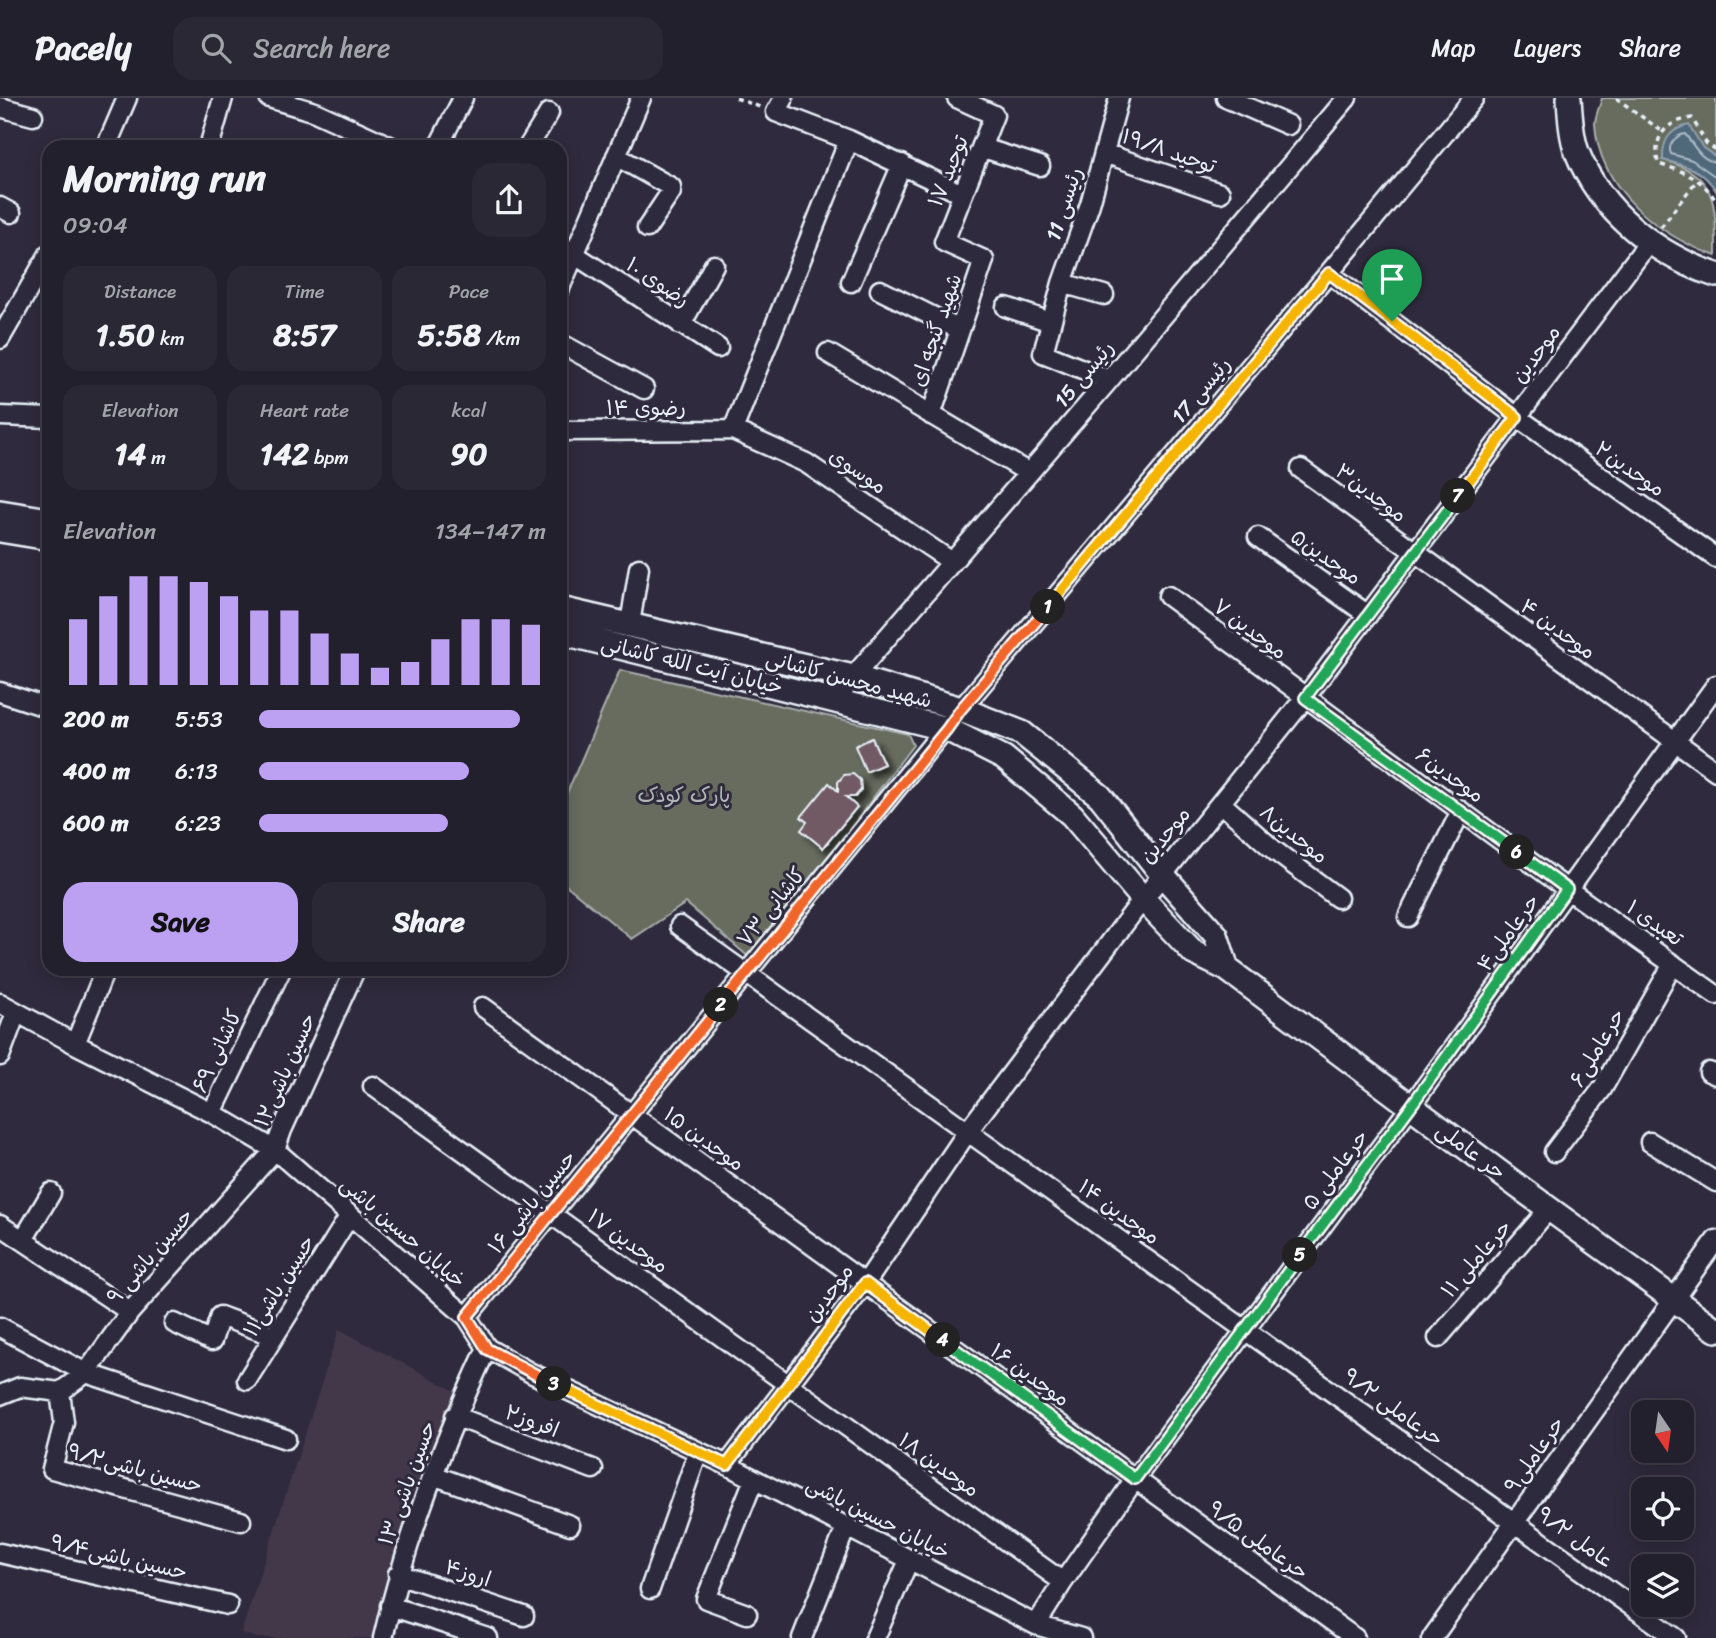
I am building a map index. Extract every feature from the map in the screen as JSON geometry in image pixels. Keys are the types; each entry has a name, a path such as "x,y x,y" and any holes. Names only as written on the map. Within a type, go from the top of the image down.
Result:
{"main road":[{"path":"1569,98 1577,150 1593,182 1611,206 1649,242 1695,268 1716,275"},
{"path":"0,512 42,519"},
{"path":"0,530 42,537"},
{"name":"شهید محسن کاشانی","path":"567,610 853,677 961,709 1022,733 1100,796 1162,874"},
{"name":"خیابان آیت الله کاشانی","path":"567,634 947,729"},
{"name":"شهید محسن کاشانی","path":"947,729 1004,758 1072,815 1143,899"},
{"path":"1162,874 1216,935 1227,969"},
{"name":"حر عاملی","path":"1143,899 1194,953 1227,969 1716,1330"}],"street":[{"path":"109,140 127,98"},
{"path":"211,140 223,98"},
{"path":"269,98 319,105 380,140"},
{"path":"442,140 463,98"},
{"path":"567,249 616,156 641,98"},
{"name":"توحید ۱۷","path":"957,98 995,115 944,243 984,260"},
{"name":"رئیسی 11","path":"1109,380 1043,353 1062,283 1090,204 1119,98"},
{"path":"1226,98 1288,125"},
{"name":"رئیسی 15","path":"835,701 1347,98"},
{"name":"رئیسی 17","path":"947,729 1474,98"},
{"path":"6,105 33,116"},
{"path":"780,106 962,194"},
{"path":"532,140 549,113"},
{"path":"733,430 849,140"},
{"path":"982,148 1040,166"},
{"name":"توحید ۱۹/۸","path":"1104,153 1220,193"},
{"path":"616,156 671,187 671,192 647,228"},
{"path":"851,282 902,164"},
{"name":"موحدین","path":"727,1465 865,1283 968,1131 1162,874 1222,804 1305,698 1649,242"},
{"name":"رضوی ۱۰","path":"567,249 718,348"},
{"name":"شهید گنجه ای","path":"931,415 984,260"},
{"path":"681,325 714,265"},
{"path":"0,339 42,266"},
{"name":"موحدین۲","path":"1329,273 1517,417 1716,558"},
{"path":"1062,283 1104,295"},
{"path":"880,290 960,330"},
{"path":"1006,307 1051,322"},
{"path":"567,346 644,389"},
{"name":"شهید گنجه ای","path":"828,353 1029,473"},
{"path":"0,416 42,418"},
{"name":"رضوی ۱۴","path":"567,431 733,430"},
{"name":"موسوی","path":"733,430 806,463 952,562"},
{"name":"موحدین۳","path":"1301,469 1414,554"},
{"name":"موحدین۵","path":"1258,537 1368,615"},
{"name":"موحدین ۴","path":"1414,554 1716,771"},
{"path":"630,624 639,568"},
{"name":"موحدین ۷","path":"1168,596 1305,698"},
{"name":"حرعاملی۴","path":"1411,1106 1716,685"},
{"path":"0,692 42,706"},
{"name":"موحدین۶","path":"1305,698 1567,889"},
{"name":"کاشانی ۷۳","path":"632,1115 947,729"},
{"name":"موحدین۸","path":"1222,804 1275,850 1338,898"},
{"path":"1408,917 1461,811"},
{"name":"تعبدی ۱","path":"1567,889 1716,995"},
{"name":"موحدین ۱۴","path":"680,926 1244,1329"},
{"name":"حرعاملی۶","path":"1555,1152 1602,1089 1673,964"},
{"path":"75,1044 103,976"},
{"name":"کاشانی ۶۹","path":"212,1113 278,976"},
{"name":"حسین باشی۱۲","path":"275,1150 352,976"},
{"name":"خیابان حسین باشی","path":"0,1003 212,1113 275,1150 467,1317 487,1349 531,1373 727,1465 909,1560 1036,1632 1081,1638"},
{"name":"موحدین ۱۵","path":"483,1007 865,1283"},
{"path":"0,1056 16,1013"},
{"name":"موحدین ۱۷","path":"373,1086 789,1385"},
{"name":"حرعاملی ۵","path":"1036,1632 1063,1582 1135,1479 1411,1106"},
{"name":"حسین باشی ۱۶","path":"467,1317 632,1115"},
{"path":"1650,1142 1716,1182"},
{"name":"حسین باشی ۹","path":"60,1392 86,1373 130,1312 275,1150"},
{"path":"23,1240 51,1193"},
{"name":"حرعاملی ۱۱","path":"1438,1338 1549,1209"},
{"name":"حسین باشی۱۱","path":"247,1380 350,1215"},
{"path":"0,1226 130,1312"},
{"name":"حرعاملی۹","path":"1433,1638 1716,1240"},
{"name":"موحدین ۱۶","path":"865,1283 1135,1479"},
{"path":"174,1323 212,1341 220,1316 274,1336"},
{"path":"0,1326 86,1373 286,1439"},
{"name":"حرعاملی ۹/۲","path":"1244,1329 1514,1522"},
{"name":"حسین باشی ۱۳","path":"383,1638 398,1574 433,1475 456,1416 487,1349"},
{"name":"موحدین ۱۸","path":"789,1385 1063,1582"},
{"path":"0,1395 20,1387 60,1392"},
{"name":"حسین باشی۹/۲","path":"60,1392 64,1422 52,1469 241,1521"},
{"name":"افروز۲","path":"456,1416 593,1469"},
{"path":"650,1589 698,1452"},
{"path":"433,1475 570,1525"},
{"path":"747,1614 706,1599 754,1479"},
{"name":"حرعاملی ۹/۵","path":"1135,1479 1355,1638"},
{"name":"عامل ۹/۲","path":"1514,1522 1676,1638"},
{"path":"803,1638 846,1527"},
{"name":"حسین باشی۹/۴","path":"0,1553 228,1605"},
{"path":"875,1638 909,1560"},
{"name":"اروز۴","path":"398,1574 524,1616"},
{"path":"390,1606 488,1638"}],"path":[{"path":"736,98 780,106"},
{"path":"1616,98 1663,132"},
{"path":"1716,150 1706,143 1692,118 1679,120 1667,127 1659,138 1656,151 1658,164 1686,171 1708,188 1716,201"},
{"path":"1649,242 1697,180"}],"shaded area":[{"path":"339,1329 457,1392 412,1495 377,1638 257,1638 241,1633"}],"green space":[{"path":"1602,98 1716,98 1716,157 1703,148 1663,160 1694,173 1709,192 1715,219 1716,256 1654,223 1620,189 1599,148 1595,124"},
{"name":"پارک کودک","path":"620,670 908,734 913,745 751,959 686,903 632,939 567,886 567,793"}],"water":[{"path":"1689,125 1703,148 1716,157 1716,191 1700,173 1663,160 1668,136"}],"building":[{"path":"872,738 884,764 866,772 855,746"},
{"path":"853,774 860,780 861,790 855,797 846,797 857,807 823,848 801,830 807,822 801,817 829,783 838,791 838,782 844,775"}],"route":[{"path":"1329,273 1392,321 1517,417 1305,698 1567,889 1411,1106 1135,1479 865,1283 727,1465 531,1373 487,1349 467,1317 961,709 1329,273"}]}
